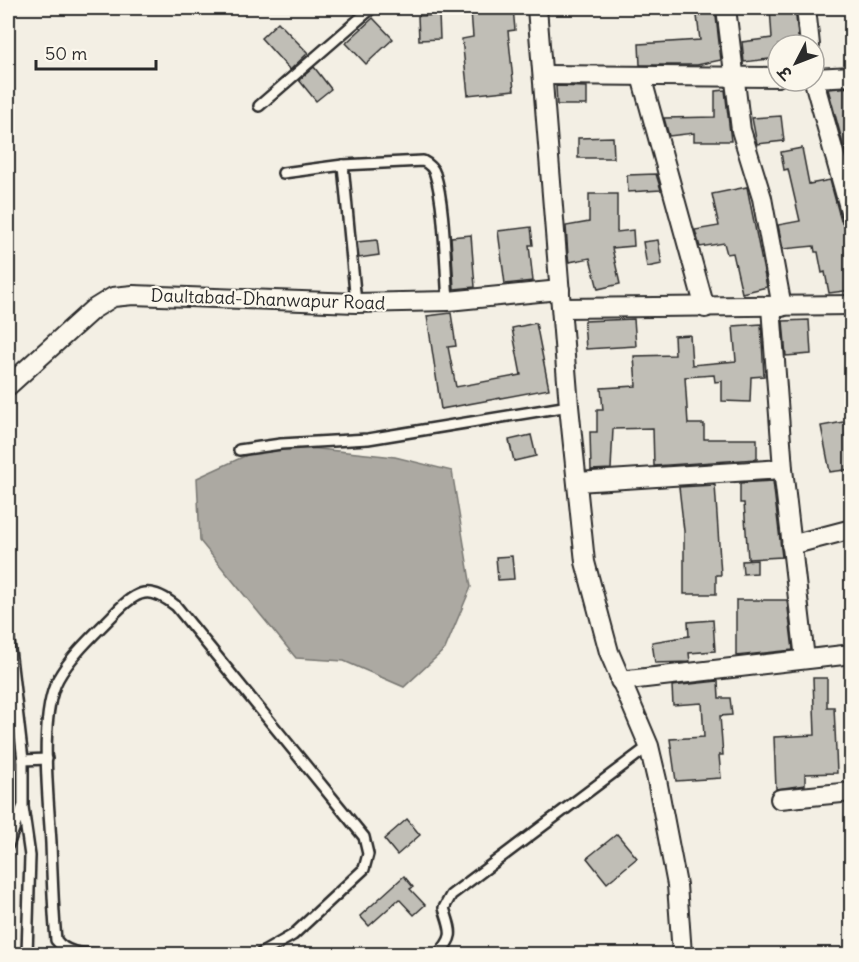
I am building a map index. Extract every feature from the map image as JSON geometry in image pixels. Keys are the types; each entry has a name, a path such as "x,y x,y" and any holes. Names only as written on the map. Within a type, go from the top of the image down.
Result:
{"street":[{"path":"537,8 569,405 585,562 609,652 649,746 672,849 682,954"},
{"path":"726,8 741,130 762,198 777,307 783,469 805,659"},
{"path":"806,8 809,33"},
{"path":"544,75 766,77"},
{"path":"641,76 705,308"},
{"path":"826,79 852,76"},
{"path":"818,93 852,218"},
{"name":"Daultabad-Dhanwapur Road","path":"8,386 93,310 113,297 133,295 356,303 561,299 705,308 852,305"},
{"path":"577,482 783,469"},
{"path":"791,546 852,529"},
{"path":"620,681 852,654"},
{"path":"780,799 852,792"}],"lane":[{"path":"259,106 372,8"},
{"path":"283,173 343,165 423,161 431,165 435,173 440,204 448,301"},
{"path":"343,165 356,303"},
{"path":"239,450 281,444 368,439 569,405"},
{"path":"106,954 70,952 62,948 56,940 47,759 49,717 58,680 83,645 122,606 140,593 160,593 176,606 364,837 368,854 364,869 293,934 260,954"},
{"path":"8,632 23,760 23,807 30,855 27,954"},
{"path":"438,954 451,940 452,932 444,908 451,895 649,746"},
{"path":"23,760 47,759"},
{"path":"8,845 23,807"}],"shaded area":[{"path":"271,444 395,457 452,471 471,587 445,649 404,687 344,661 296,658 200,541 197,478"}],"building":[{"path":"513,8 515,30 508,31 514,90 468,95 462,39 473,37 471,11"},
{"path":"696,8 715,8 721,60 697,65 640,65 639,44 700,40"},
{"path":"770,8 795,8 798,33 772,33"},
{"path":"439,15 440,39 419,40 418,16"},
{"path":"373,18 393,39 366,64 346,43"},
{"path":"278,22 308,53 290,70 261,38"},
{"path":"766,39 766,59 744,62 742,42"},
{"path":"314,67 331,89 316,101 299,80"},
{"path":"556,86 587,87 587,105 557,105"},
{"path":"852,87 852,173 851,173 828,89"},
{"path":"725,90 731,141 694,141 694,133 669,136 664,118 715,117 715,91"},
{"path":"781,116 784,141 757,144 752,118"},
{"path":"613,137 614,158 578,158 578,138"},
{"path":"802,148 809,184 830,180 841,221 852,229 852,290 829,293 825,272 822,273 818,252 815,252 814,246 783,249 778,225 800,221 788,169 784,170 781,152"},
{"path":"656,174 661,190 628,192 627,175"},
{"path":"747,187 767,287 742,293 733,253 727,254 724,243 700,247 695,230 719,226 712,194"},
{"path":"589,194 617,194 617,232 633,230 634,246 612,248 620,284 598,289 590,258 569,262 568,256 566,226 589,222"},
{"path":"531,227 533,245 529,245 533,281 505,284 498,231"},
{"path":"471,235 475,287 454,289 451,237"},
{"path":"377,240 379,255 359,258 357,242"},
{"path":"658,240 662,264 647,267 643,242"},
{"path":"451,313 456,346 448,347 456,387 521,375 512,328 536,323 549,389 441,409 427,316"},
{"path":"634,319 636,346 586,349 584,321"},
{"path":"809,320 811,354 786,356 783,321"},
{"path":"761,324 764,376 751,377 750,402 722,401 722,381 715,382 714,375 685,377 688,424 704,424 704,439 757,439 757,459 654,466 653,428 613,429 611,469 591,470 590,432 597,432 597,410 603,410 601,388 636,386 634,356 675,355 674,336 690,335 692,365 736,361 733,326"},
{"path":"849,421 852,469 830,472 821,426"},
{"path":"531,435 536,456 514,461 509,440"},
{"path":"773,481 782,557 748,559 744,503 740,503 740,483"},
{"path":"715,485 721,575 716,575 716,594 684,594 684,531 679,487"},
{"path":"512,556 514,579 498,580 496,557"},
{"path":"757,560 757,573 743,574 742,561"},
{"path":"736,600 787,600 793,650 736,656"},
{"path":"713,620 715,651 689,653 690,662 655,663 652,642 689,636 688,622"},
{"path":"813,678 827,678 827,707 834,707 837,773 805,774 805,785 776,789 774,737 815,735"},
{"path":"718,681 719,698 730,698 732,715 720,716 723,755 719,755 721,778 676,781 670,739 704,737 702,703 673,705 672,686"},
{"path":"407,819 420,835 397,855 384,839"},
{"path":"617,834 637,858 607,883 587,858"},
{"path":"404,876 413,887 410,889 425,905 414,915 399,899 369,926 360,916"}]}
